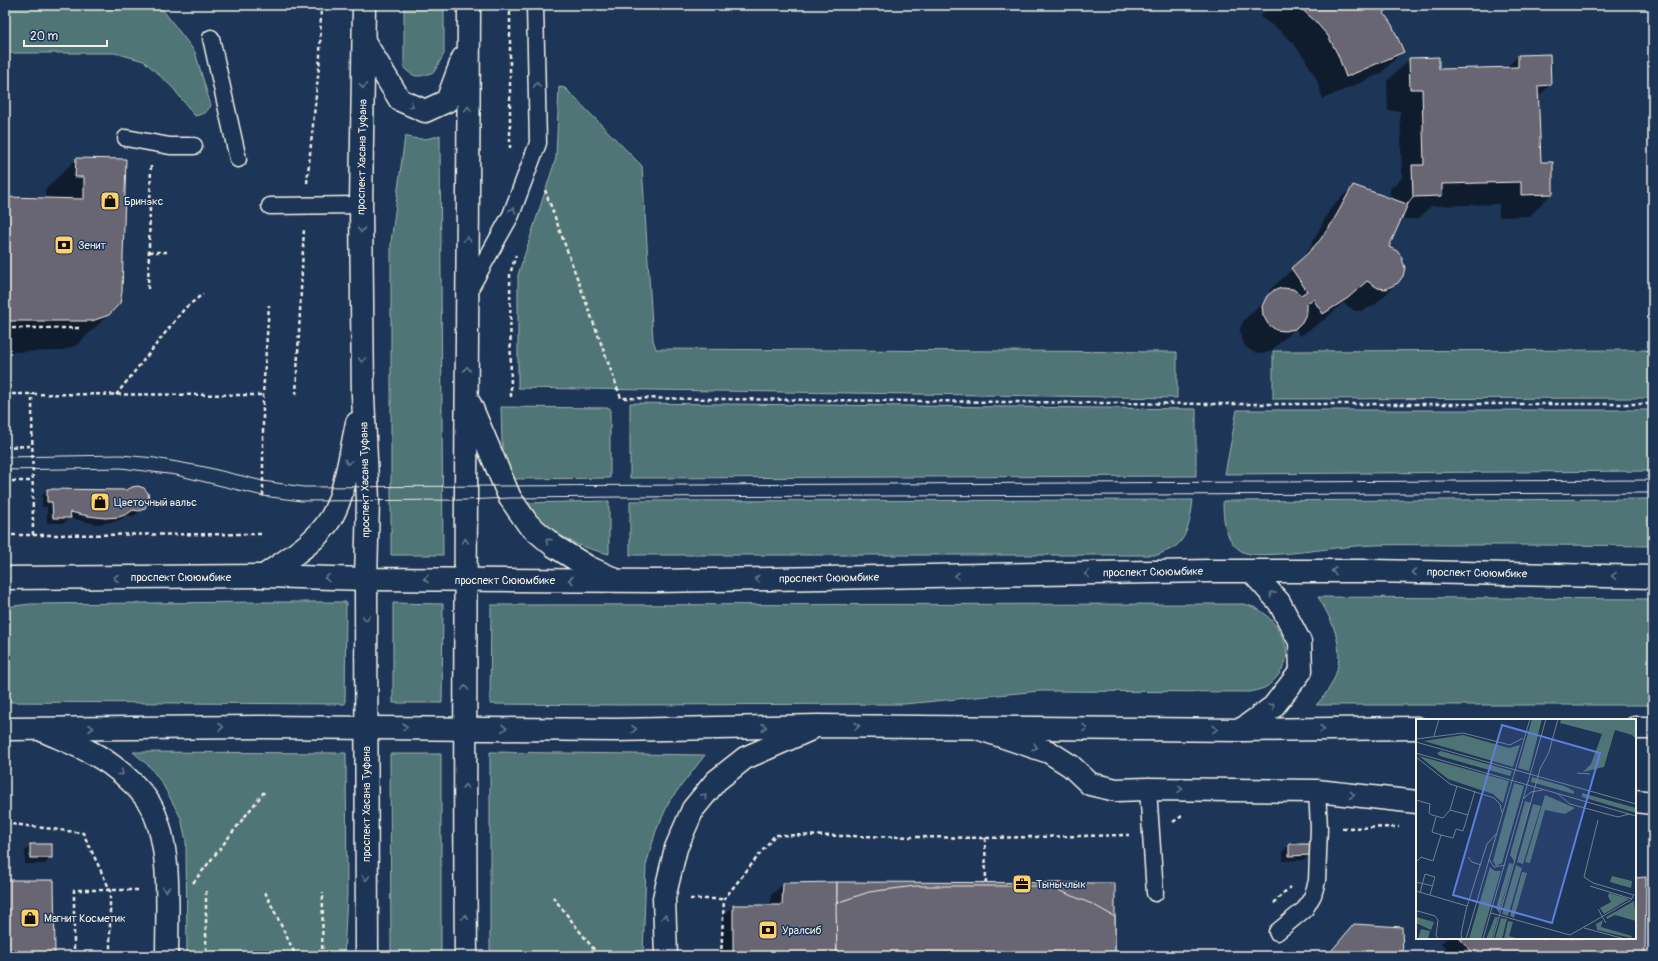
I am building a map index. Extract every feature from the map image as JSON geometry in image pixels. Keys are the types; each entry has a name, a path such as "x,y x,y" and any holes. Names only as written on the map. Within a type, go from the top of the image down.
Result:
{"main road":[{"name":"проспект Хасана Туфана","path":"364,5 361,205 363,396 368,500 366,579 367,956"},
{"path":"466,956 465,580 468,5"},
{"path":"364,41 400,100 425,111 447,101 468,43"},
{"path":"264,576 306,545 331,518 343,486 363,396"},
{"path":"467,397 510,498 528,524 554,546 588,567 618,581"},
{"name":"проспект Сююмбике","path":"5,578 264,576 366,579 618,581 1373,571 1653,577"},
{"path":"1241,730 1273,707 1301,671 1300,642 1279,602 1252,572"},
{"path":"5,729 465,727 616,730 818,726 971,726 1241,730 1416,728"},
{"path":"666,956 664,898 676,848 693,809 716,781 745,758 818,726"},
{"path":"971,726 1049,752 1071,766 1090,784 1116,790 1148,788 1317,791 1416,802"},
{"path":"38,728 90,752 109,763 131,780 152,807 162,834 166,861 167,956"},
{"path":"1636,728 1653,728"},
{"path":"1636,801 1653,803"}],"lane":[{"path":"467,293 511,215 538,143 535,5"},
{"path":"211,38 238,159"},
{"path":"126,138 170,146 194,146"},
{"path":"270,206 361,205"},
{"path":"1148,788 1155,893"},
{"path":"1277,932 1305,910 1313,895 1317,881 1319,828 1317,791"}],"path":[{"path":"510,5 510,153"},
{"path":"148,289 151,142"},
{"path":"544,187 621,398 1216,404 1653,404"},
{"path":"149,252 170,252"},
{"path":"510,260 510,274"},
{"path":"116,394 186,308 202,294"},
{"path":"263,496 263,395 268,305"},
{"path":"5,328 79,328"},
{"path":"5,394 263,395"},
{"path":"32,394 33,535"},
{"path":"5,447 32,446"},
{"path":"5,481 33,481"},
{"path":"5,536 264,534"},
{"path":"191,885 264,792"},
{"path":"721,956 724,899 775,835 985,838 1151,834 1188,813"},
{"path":"5,819 6,823 83,833 110,890 110,956"},
{"path":"1319,828 1403,828"},
{"path":"985,838 986,883"},
{"path":"74,956 74,890 148,890"},
{"path":"206,891 206,956"},
{"path":"265,892 296,956"},
{"path":"322,956 323,892"},
{"path":"553,897 599,956"},
{"path":"690,898 724,899"}],"green space":[{"path":"5,5 159,5 195,52 211,106 205,113 195,116 173,88 144,61 115,53 5,53"},
{"path":"404,5 444,5 444,54 434,72 418,76 411,74 404,68"},
{"path":"559,87 565,88 642,166 653,340 656,349 1177,352 1177,398 518,388 518,275 556,158"},
{"path":"440,135 443,555 391,555 391,242 405,136 422,139"},
{"path":"1653,350 1653,398 1273,399 1273,351"},
{"path":"630,403 1196,409 1196,476 630,478"},
{"path":"501,407 610,408 610,478 514,479 505,461 502,443"},
{"path":"1237,410 1653,410 1653,471 1225,474"},
{"path":"1653,499 1653,546 1380,545 1351,546 1261,555 1243,552 1232,542 1226,530 1223,501"},
{"path":"1193,500 1188,525 1180,542 1175,547 1158,555 630,555 630,501"},
{"path":"609,501 609,554 583,547 562,537 544,523 526,503"},
{"path":"1318,597 1653,599 1653,705 1316,705 1327,692 1334,679 1338,665 1339,652 1333,625"},
{"path":"346,602 345,704 5,702 5,607 30,604"},
{"path":"393,603 443,604 442,703 393,703"},
{"path":"1243,604 1258,609 1274,623 1284,641 1287,653 1284,665 1276,678 1264,688 1249,692 1039,691 905,704 490,704 491,605"},
{"path":"133,752 346,753 347,893 344,956 187,956 186,841 181,818 162,783 150,767"},
{"path":"490,752 705,755 670,800 656,831 646,865 643,956 490,956"},
{"path":"390,754 441,754 441,956 391,956"}],"building":[{"path":"1297,5 1392,5 1384,13 1392,25 1404,52 1346,77 1338,55 1328,36 1315,21"},
{"path":"1550,54 1551,85 1538,86 1541,162 1553,162 1553,194 1521,195 1521,182 1442,184 1442,196 1413,197 1412,165 1424,165 1422,89 1410,89 1409,58 1439,57 1439,69 1518,67 1518,55"},
{"name":"Зенит","path":"76,158 126,159 122,292 120,303 109,315 92,321 5,321 5,197 84,199 84,177 75,177"},
{"path":"1353,185 1407,204 1413,197 1408,204 1389,247 1397,251 1401,256 1405,268 1403,276 1398,283 1386,289 1378,288 1367,281 1348,298 1323,314 1313,299 1306,304 1306,314 1302,322 1295,329 1285,331 1276,330 1268,324 1263,315 1262,306 1267,296 1274,290 1283,288 1293,289 1301,295 1307,291 1291,268 1320,240 1332,223"},
{"name":"Цветочный вальс","path":"138,486 144,488 148,493 148,504 144,509 139,511 133,510 119,517 105,518 70,512 71,518 53,518 52,502 47,502 47,489 127,490"},
{"path":"30,844 52,844 52,858 30,858"},
{"path":"1289,844 1311,844 1311,855 1289,856"},
{"path":"1646,877 1645,956 1476,956 1460,939 1636,939 1636,878"},
{"name":"Магнит Косметик","path":"5,880 54,880 55,956 5,956"},
{"path":"837,882 837,956 733,956 733,905 782,905 783,883"},
{"path":"837,882 1115,883 1115,956 837,956"},
{"path":"915,886 1048,886 1092,904 1115,917 1115,956 837,956 836,903 869,892"},
{"path":"1354,924 1402,927 1403,956 1327,956"}],"tram line":[{"path":"5,457 121,455 155,458 205,467 263,481 304,487 1653,480"},
{"path":"5,470 121,468 176,475 263,496 301,501 620,497 1653,493"}],"place":[{"name":"Бринэкс","path":"110,201"},
{"name":"Зенит","path":"64,245"},
{"name":"Цветочный вальс","path":"100,502"},
{"name":"Тынычлык","path":"1022,884"},
{"name":"Магнит Косметик","path":"30,918"},
{"name":"Уралсиб","path":"768,930"}]}
